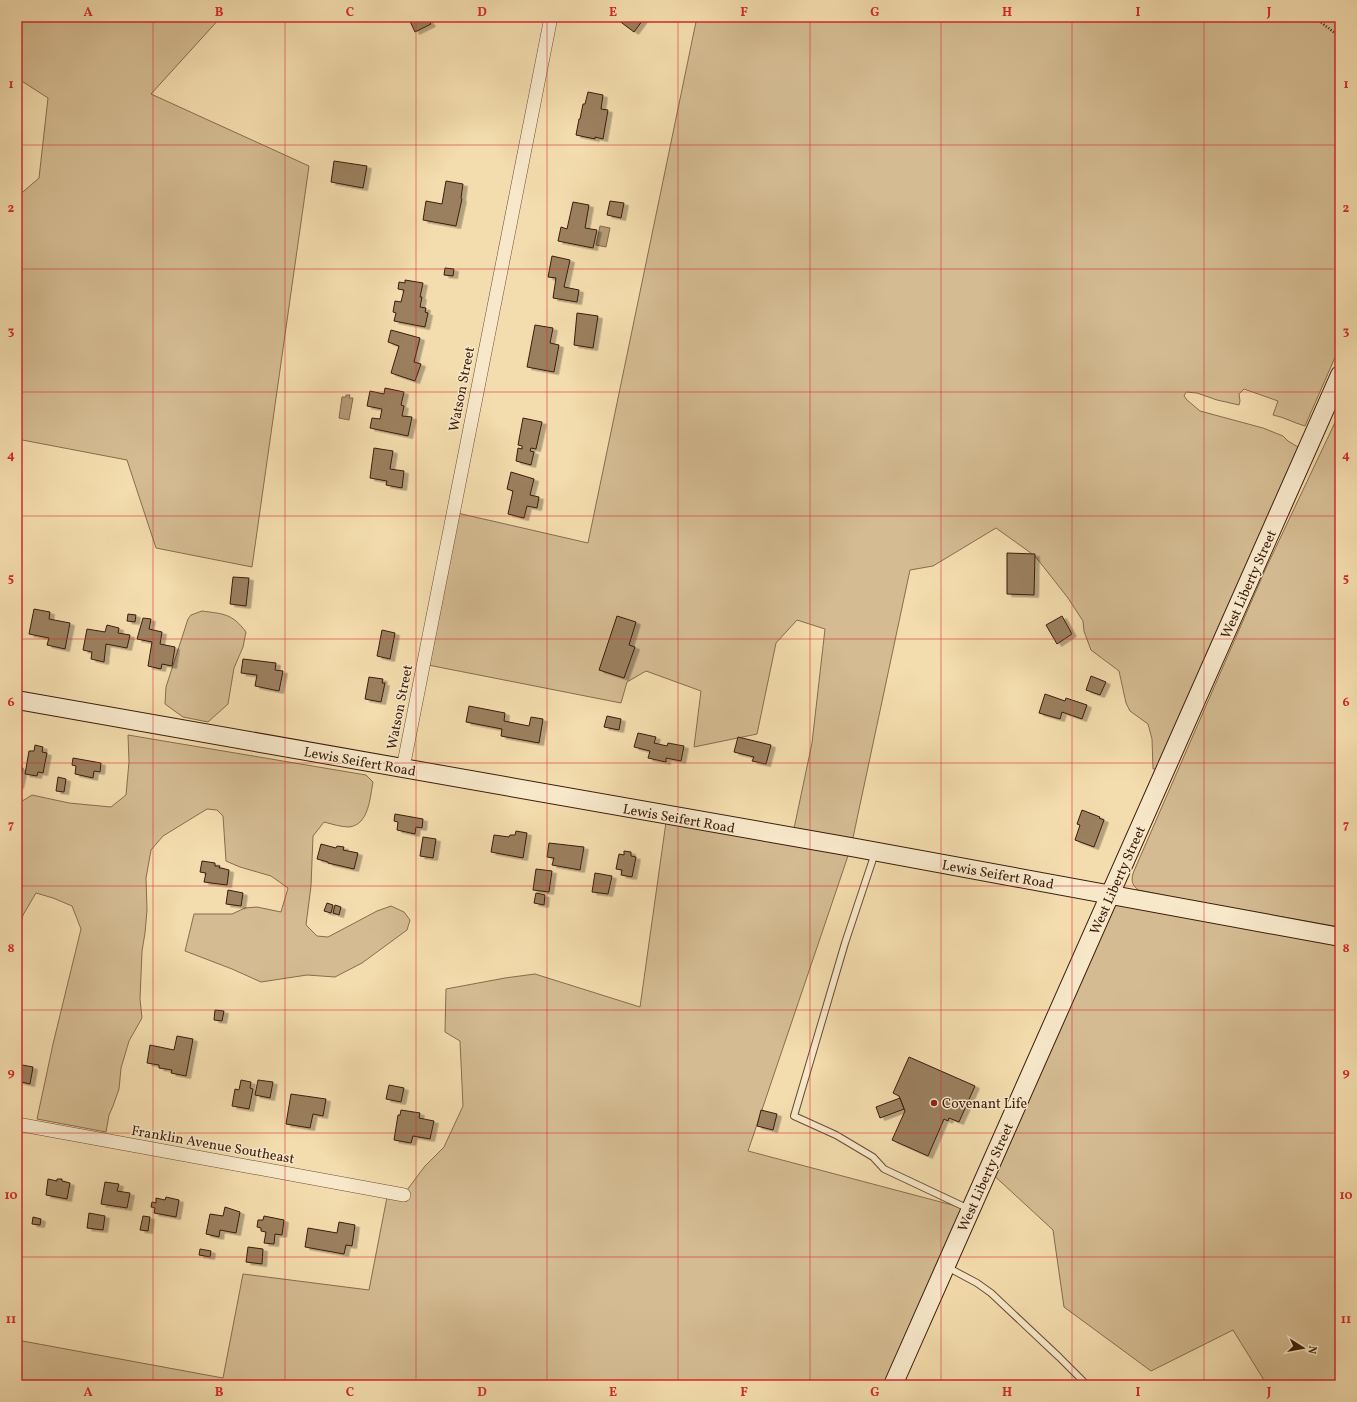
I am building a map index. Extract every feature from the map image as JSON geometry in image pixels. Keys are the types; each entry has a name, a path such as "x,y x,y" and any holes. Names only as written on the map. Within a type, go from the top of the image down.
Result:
{"street":[{"name":"Watson Street","path":"403,768 551,17"},
{"name":"West Liberty Street","path":"893,1385 1340,375"},
{"name":"Lewis Seifert Road","path":"17,700 876,852 1340,937"},
{"name":"Franklin Avenue Southeast","path":"17,1124 404,1195"}],"lane":[{"path":"876,852 845,943 794,1116 842,1138 872,1157 884,1169 970,1210"},
{"path":"945,1266 977,1283 991,1293 1088,1385"}],"path":[{"path":"1314,17 1340,36"}],"shaded area":[{"path":"17,17 221,17 151,94 309,166 252,567 156,548 127,460 17,439 17,197 39,178 48,98 17,78"},
{"path":"697,17 1340,17 1340,346 1305,426 1273,415 1278,401 1244,389 1239,394 1239,405 1217,400 1197,393 1186,392 1184,396 1200,411 1263,428 1283,436 1298,447 1157,769 1153,769 1152,739 1148,724 1130,711 1126,703 1119,671 1091,650 1084,631 1083,621 1068,598 1035,556 996,528 933,566 910,570 851,847 748,1151 971,1210 893,1385 17,1385 17,1340 223,1378 243,1274 369,1290 388,1192 404,1194 425,1166 444,1147 463,1106 460,1041 445,1032 446,989 535,974 640,1007 667,815 792,838 812,743 825,629 797,620 776,643 757,734 694,747 701,691 646,671 627,682 621,703 423,664 453,512 588,543"},
{"path":"600,226 610,228 606,247 596,245"},
{"path":"346,395 350,395 349,398 353,398 349,420 339,418 342,397 346,397"},
{"path":"1340,412 1340,927 1138,890 1132,881 1134,871 1266,568"},
{"path":"202,611 227,616 236,621 246,632 243,647 234,668 228,704 208,722 183,717 165,704 166,687 188,619 191,615"},
{"path":"128,735 366,775 373,782 365,816 361,821 356,825 349,827 324,822 313,836 311,886 306,925 317,936 328,937 377,911 391,906 404,912 410,920 407,930 362,963 335,977 307,975 261,982 185,951 194,914 232,914 245,908 257,907 281,912 288,888 271,876 240,867 226,861 223,816 217,810 207,809 163,836 151,850 146,878 147,910 142,951 140,999 142,1018 129,1041 121,1068 119,1089 109,1115 106,1132 37,1119 53,1044 81,929 72,906 36,893 23,915 17,938 17,803 32,795 69,803 111,807 126,795 129,762"},
{"path":"1110,895 1340,937 1340,1385 1267,1385 1233,1330 1151,1371 1064,1307 1053,1230 988,1170"}],"building":[{"path":"408,17 434,17 428,20 431,24 415,32"},
{"path":"614,17 645,17 634,32"},
{"path":"588,92 603,95 601,109 608,110 603,139 576,135 583,104 585,104"},
{"path":"334,161 367,166 363,188 331,182"},
{"path":"446,181 463,184 462,199 456,226 423,220 426,201 442,204"},
{"path":"610,201 624,203 621,218 607,215"},
{"path":"573,202 589,205 585,228 597,230 593,248 558,241 561,227 567,229"},
{"path":"552,256 570,260 564,287 579,290 577,302 553,298 556,278 548,277"},
{"path":"445,268 454,269 453,276 444,275"},
{"path":"405,280 423,283 420,297 422,297 420,307 426,308 425,312 428,313 425,327 394,321 396,313 393,312 395,301 401,302 404,290 398,289 399,282 405,283"},
{"path":"577,313 598,316 593,348 574,345"},
{"path":"535,325 553,328 550,343 559,345 554,372 527,367"},
{"path":"391,330 420,338 414,362 421,364 415,381 391,373 399,346 388,342"},
{"path":"385,388 404,392 401,405 404,406 402,416 412,417 408,436 370,428 372,418 380,419 382,409 367,406 370,391 384,394"},
{"path":"523,418 542,422 536,449 531,448 530,451 534,452 531,465 516,461 518,448 522,449 522,446 518,445"},
{"path":"374,448 393,451 390,469 404,471 402,488 386,485 387,481 370,478"},
{"path":"511,472 534,479 530,495 539,497 537,508 527,506 524,518 508,514 513,491 507,489"},
{"path":"1007,553 1035,554 1034,595 1007,594"},
{"path":"233,577 249,578 246,606 230,604"},
{"path":"34,609 50,612 49,619 70,623 65,649 47,645 49,638 29,634"},
{"path":"128,614 136,615 135,622 127,621"},
{"path":"617,616 636,622 629,645 635,647 624,678 599,670"},
{"path":"1062,616 1072,634 1057,644 1046,625"},
{"path":"143,618 151,619 149,629 162,632 160,644 175,647 172,666 162,664 161,669 148,666 152,642 137,639"},
{"path":"107,625 119,628 118,633 130,635 127,648 106,644 104,662 91,659 92,652 83,650 87,629 105,632"},
{"path":"382,630 395,633 390,659 377,656"},
{"path":"243,659 276,663 275,670 283,671 279,691 255,686 257,675 241,673"},
{"path":"1091,676 1106,682 1100,695 1086,690"},
{"path":"369,677 383,679 382,683 385,683 381,702 365,699"},
{"path":"1045,694 1065,701 1066,698 1087,705 1082,719 1062,712 1060,719 1039,713"},
{"path":"469,706 505,713 504,721 529,726 531,717 543,719 539,743 501,736 502,729 466,722"},
{"path":"607,716 621,719 619,730 604,727"},
{"path":"638,733 656,737 654,743 667,746 668,743 684,746 681,761 666,758 666,762 648,758 650,751 634,747"},
{"path":"738,737 771,745 766,764 752,761 754,757 734,752"},
{"path":"35,745 43,747 42,752 47,753 43,773 38,772 37,776 25,774 29,751 34,751"},
{"path":"73,758 101,763 100,772 94,771 93,778 75,774 76,766 72,765"},
{"path":"17,767 23,768 19,786 17,786"},
{"path":"58,777 66,779 64,792 56,791"},
{"path":"1082,810 1104,820 1094,847 1075,840 1080,825 1077,824"},
{"path":"395,814 423,819 422,828 416,827 415,834 397,830 398,822 394,821"},
{"path":"516,831 527,833 523,858 491,852 494,835 509,837 510,835 515,835"},
{"path":"423,837 436,839 433,858 420,856"},
{"path":"549,843 584,847 580,870 552,865 554,858 547,857"},
{"path":"321,844 336,848 337,846 344,847 343,850 358,853 354,869 317,859"},
{"path":"624,851 631,852 631,856 636,857 632,877 621,875 622,870 616,869 619,854 624,855"},
{"path":"202,861 215,863 215,866 220,866 219,868 229,870 227,885 204,882 206,873 200,872"},
{"path":"536,869 552,871 549,892 533,890"},
{"path":"595,873 612,876 608,894 592,892"},
{"path":"228,890 243,893 241,906 226,904"},
{"path":"536,893 545,895 544,905 534,903"},
{"path":"327,903 333,905 331,913 324,911"},
{"path":"335,905 341,907 339,915 333,913"},
{"path":"215,1010 224,1011 222,1021 214,1020"},
{"path":"177,1036 193,1039 186,1076 171,1073 172,1070 159,1068 159,1065 147,1063 150,1045 174,1050"},
{"name":"Covenant Life","path":"909,1057 975,1086 959,1122 949,1118 948,1121 944,1119 928,1156 892,1140 905,1111 899,1096 893,1093"},
{"path":"17,1064 33,1067 30,1084 17,1081"},
{"path":"241,1080 251,1082 250,1088 253,1089 249,1109 232,1106 235,1089 239,1090"},
{"path":"258,1080 273,1082 270,1098 255,1095"},
{"path":"389,1085 404,1088 401,1102 386,1099"},
{"path":"291,1094 326,1099 323,1116 313,1114 310,1128 286,1124"},
{"path":"900,1098 904,1109 880,1118 876,1107"},
{"path":"401,1110 420,1113 419,1118 434,1121 430,1139 413,1136 411,1143 394,1140 398,1115 400,1115"},
{"path":"761,1110 777,1114 773,1130 757,1126"},
{"path":"48,1179 57,1181 57,1179 62,1179 62,1181 70,1183 67,1199 46,1195"},
{"path":"105,1182 119,1184 117,1191 130,1193 127,1208 101,1204"},
{"path":"166,1197 179,1200 176,1217 154,1213 155,1208 151,1207 152,1202 156,1203 156,1198 165,1200"},
{"path":"225,1207 240,1212 236,1233 220,1230 219,1237 206,1234 210,1214 223,1216"},
{"path":"89,1213 105,1216 103,1230 87,1228"},
{"path":"143,1216 150,1217 148,1231 140,1230"},
{"path":"264,1216 284,1220 282,1235 275,1234 274,1244 264,1243 266,1232 261,1231 261,1228 257,1227 258,1220 263,1220"},
{"path":"33,1217 41,1219 40,1225 32,1224"},
{"path":"339,1222 355,1225 352,1246 346,1245 344,1254 305,1247 308,1228 337,1233"},
{"path":"248,1247 263,1249 262,1264 246,1262"},
{"path":"200,1249 211,1251 210,1257 199,1255"}],"place":[{"name":"Covenant Life","path":"934,1103"}]}
